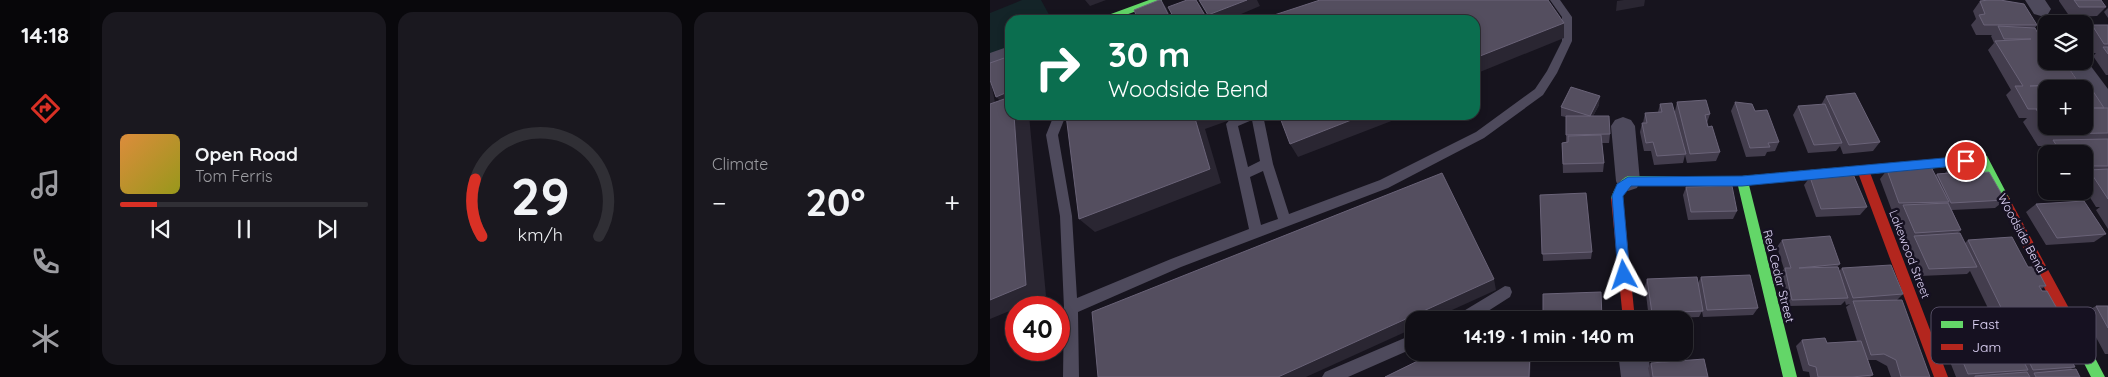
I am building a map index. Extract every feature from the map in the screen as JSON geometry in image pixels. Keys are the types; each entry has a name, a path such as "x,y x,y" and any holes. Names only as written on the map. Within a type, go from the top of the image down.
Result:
{"street":[{"path":"1117,15 1158,0"},
{"path":"990,62 1005,56"},
{"path":"2082,70 2108,106"},
{"path":"1623,126 1628,181 1619,190 1617,201 1628,311"},
{"name":"Woodside Bend","path":"1628,181 1742,181 1983,159 2061,307"},
{"name":"Lakewood Street","path":"1863,170 1931,350"},
{"name":"Red Cedar Street","path":"1742,181 1790,377"},
{"path":"1634,361 1636,377"},
{"name":"Lakewood Street","path":"1936,364 1941,377"},
{"name":"Woodside Bend","path":"2091,364 2098,377"}],"lane":[{"path":"1071,308 1256,232 1384,184 1480,135 1539,92 1552,72 1567,41 1567,17 1555,0"},
{"path":"1058,120 1052,135 1066,216 1071,308 1071,377"},
{"path":"1241,120 1232,124 1256,232"},
{"path":"1258,120 1268,164 1285,222"},
{"path":"1242,175 1268,164"},
{"path":"1476,311 1505,292"},
{"path":"1330,377 1405,345"}],"shaded area":[{"path":"1022,0 1041,0 1049,15 1005,15 1005,51 990,57 990,13"}],"building":[{"path":"1161,0 1168,15 1136,15 1134,10"},
{"path":"1187,0 1196,0 1205,15 1172,15 1168,7"},
{"path":"1199,0 1247,0 1208,15"},
{"path":"1320,0 1548,0 1564,23 1480,56 1480,15 1274,15"},
{"path":"1989,0 2024,4 2037,25 1984,25 1979,15 1985,14 1980,1"},
{"path":"2074,0 2101,0 2106,7 2079,7"},
{"path":"2093,25 2108,25 2108,44 2104,44"},
{"path":"1998,26 2035,28 2038,34 2038,70 2070,70 2077,80 2038,80 2038,86 2030,86 2038,86 2038,109 2028,109 2015,86 2023,86 1995,41 2031,39 2004,39"},
{"path":"2103,47 2108,47 2108,54"},
{"path":"1005,58 1005,93 996,97 990,80 990,63"},
{"path":"1571,87 1600,96 1590,116 1561,107"},
{"path":"2093,91 2104,108 2093,108"},
{"path":"1855,93 1880,142 1849,145 1826,96"},
{"path":"1005,99 1005,120 1014,120 1026,285 990,300 990,104"},
{"path":"1706,100 1710,114 1705,115 1708,127 1712,126 1720,152 1690,154 1677,102"},
{"path":"1735,102 1752,104 1755,111 1767,110 1779,142 1768,143 1770,147 1750,148"},
{"path":"1672,103 1686,154 1657,156 1653,142 1646,143 1642,123 1647,123 1645,113 1662,112 1660,104"},
{"path":"1825,104 1842,143 1814,145 1798,106"},
{"path":"2093,108 2108,108 2108,133 2093,133"},
{"path":"1566,116 1609,116 1610,134 1566,135"},
{"path":"1067,120 1195,120 1210,169 1079,219"},
{"path":"1281,120 1351,120 1290,144"},
{"path":"1601,135 1604,163 1563,164 1562,143 1568,142 1568,136"},
{"path":"2108,139 2108,166 2093,166 2093,145 2056,145 2053,140"},
{"path":"1929,163 1949,202 1899,203 1887,170 1897,170 1894,164"},
{"path":"1973,167 1976,173 1989,172 2005,200 1951,203 1937,174 1951,173 1949,169"},
{"path":"2108,169 2108,199 2093,176 2093,170"},
{"path":"1442,173 1494,279 1423,311 1405,311 1405,319 1278,377 1098,377 1092,312"},
{"path":"1853,174 1867,207 1821,209 1810,177"},
{"path":"1732,186 1737,211 1691,212 1686,187"},
{"path":"1586,193 1592,252 1542,254 1540,195"},
{"path":"2084,201 2106,234 2057,238 2036,204"},
{"path":"1948,203 1961,230 1915,233 1903,205"},
{"path":"1960,233 1977,267 1929,269 1914,236"},
{"path":"1830,236 1840,264 1799,268 1838,267 1848,298 1792,300 1785,268 1791,268 1782,240"},
{"path":"2012,237 2028,267 2036,267 2046,286 2039,286 2042,291 2047,291 2056,307 2001,307 1968,240"},
{"path":"1891,265 1903,294 1853,298 1842,268"},
{"path":"1750,275 1758,308 1707,310 1701,277"},
{"path":"1697,277 1703,311 1652,311 1647,279"},
{"path":"1601,292 1602,311 1543,311 1543,294"},
{"path":"1902,300 1930,377 1901,377 1896,360 1884,354 1871,355 1853,301"},
{"path":"2096,306 2108,306 2108,328"},
{"path":"1825,338 1827,343 1861,341 1873,375 1818,377 1816,367 1809,365 1802,340"},
{"path":"1704,359 1708,377 1653,377 1651,363"},
{"path":"1418,361 1530,361 1529,377 1385,377"},
{"path":"1964,364 2025,364 2028,370 1968,374"},
{"path":"2030,364 2073,364 2075,367 2033,370"},
{"path":"2076,369 2080,377 2036,377 2034,373"},
{"path":"2027,372 2030,377 1975,377 1975,376"}],"traffic: fast":[{"path":"1117,15 1158,0"},
{"path":"1617,199 1618,192 1628,181 1742,181 1983,159 2004,199"},
{"path":"1742,181 1790,377"},
{"path":"2091,364 2098,377"}],"traffic: jam":[{"path":"1863,170 1931,350"},
{"path":"1617,199 1628,311"},
{"path":"2004,199 2061,307"},
{"path":"1936,364 1941,377"}],"route":[{"path":"1624,275 1617,196 1618,192 1628,181 1742,181 1966,161"}]}
